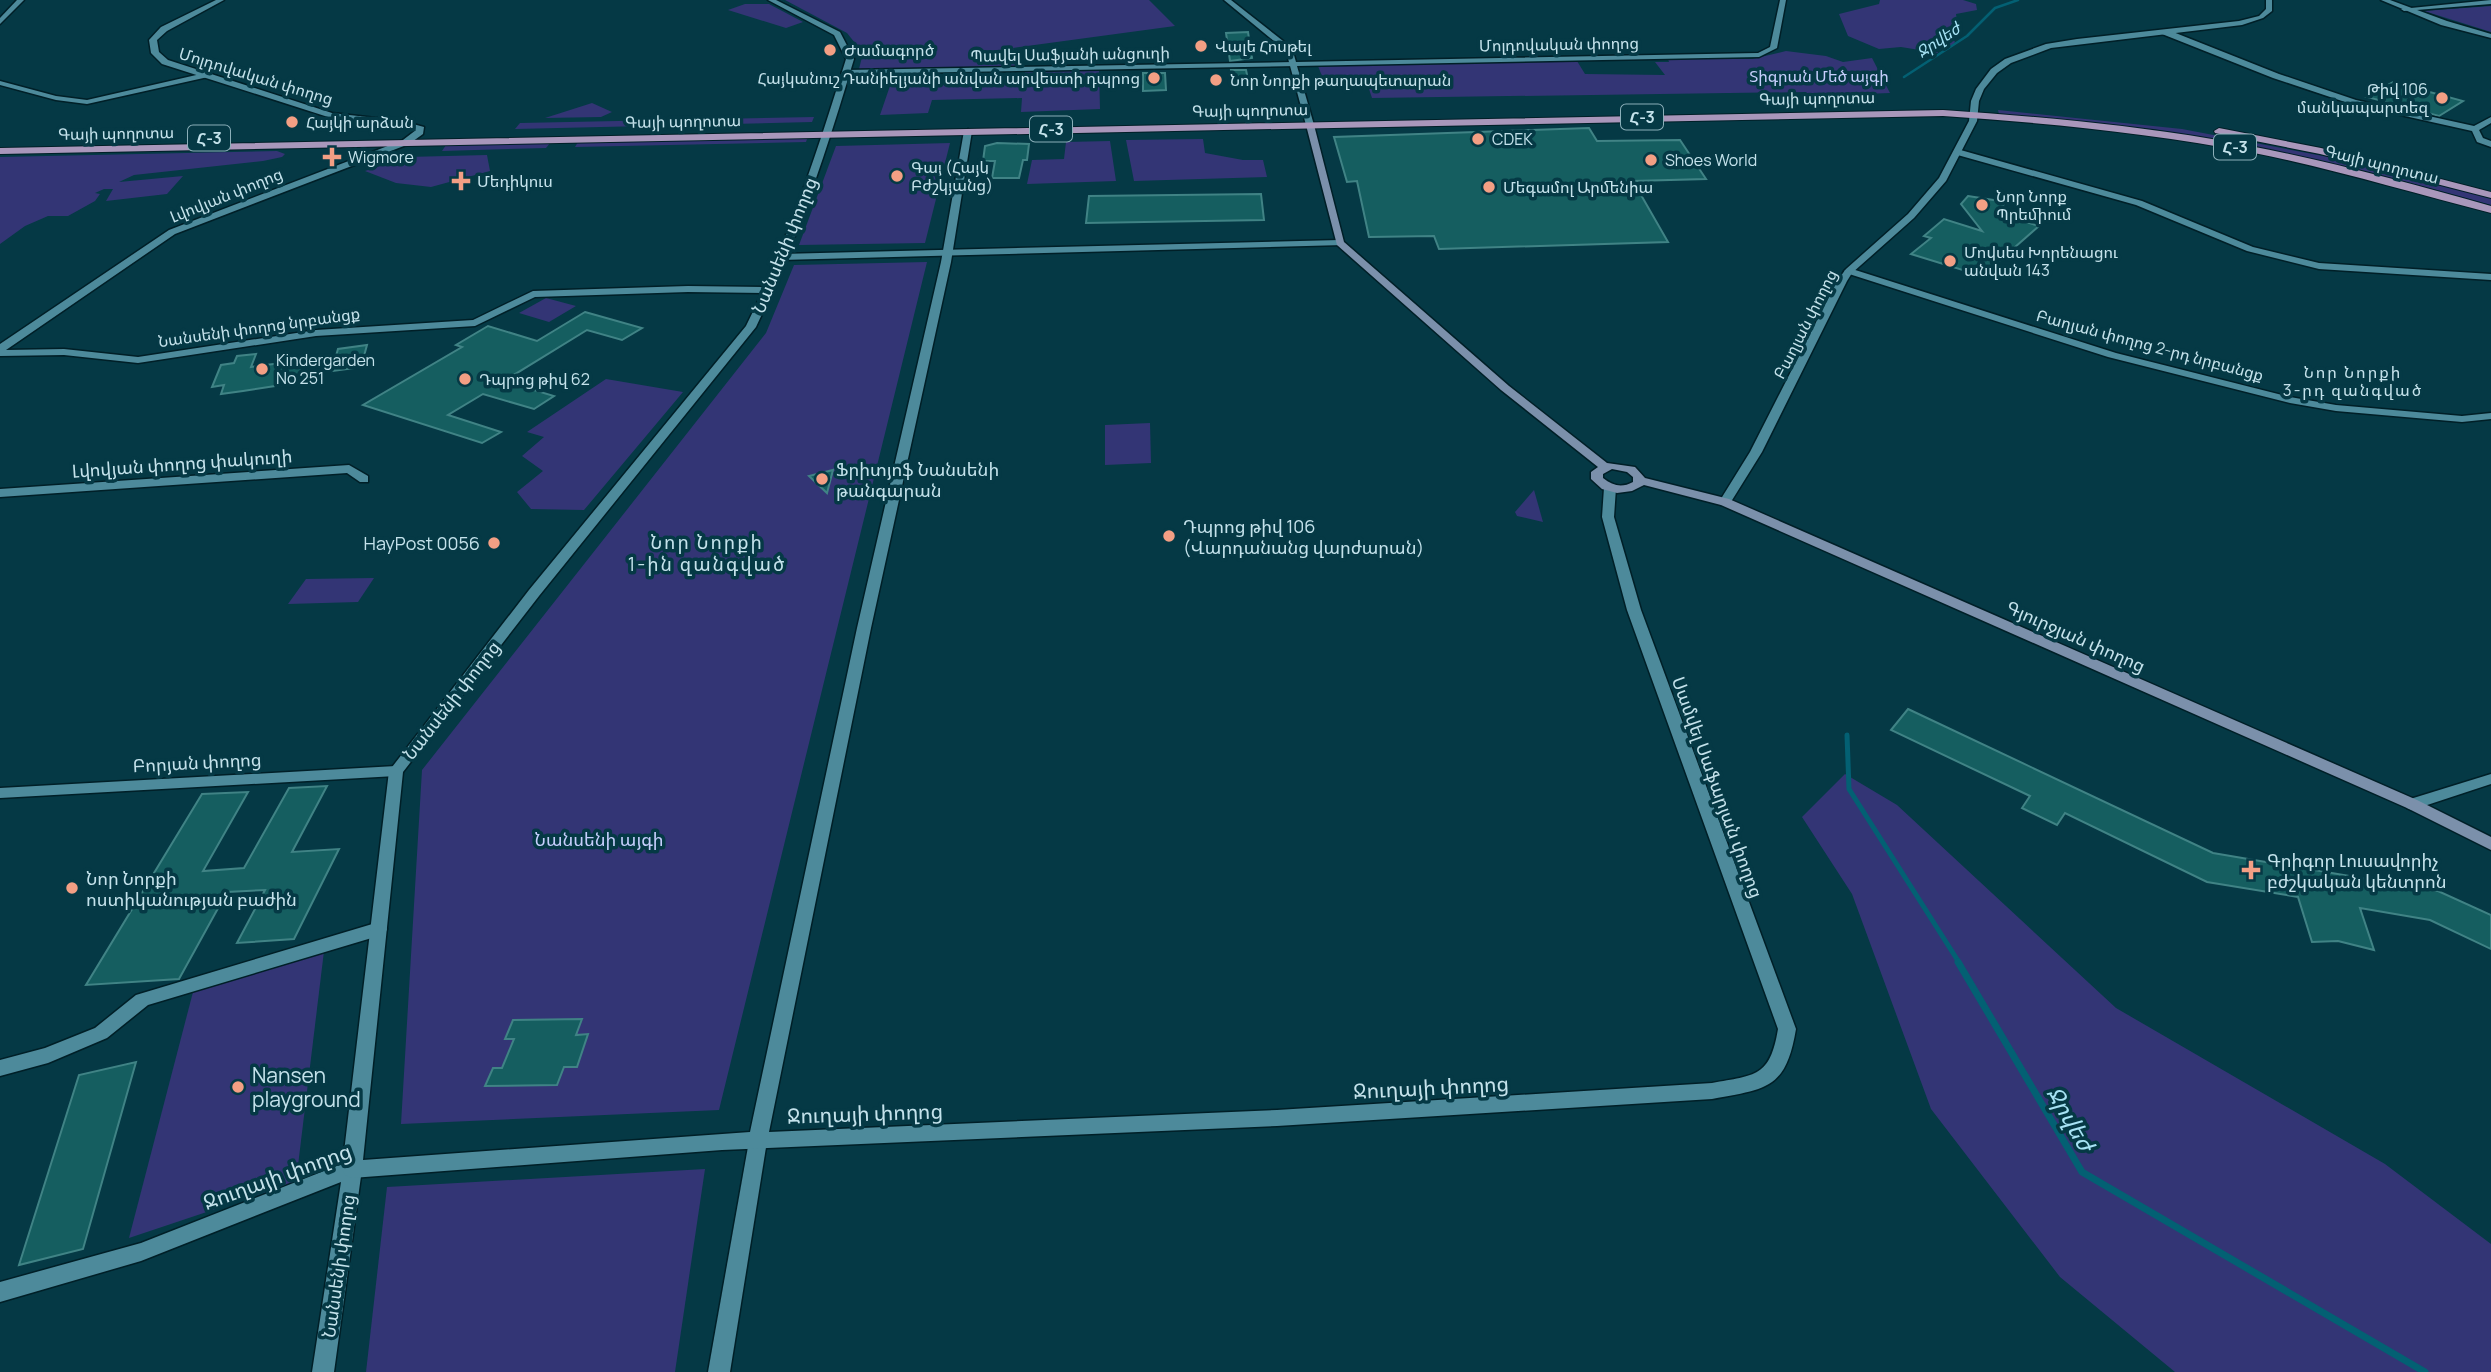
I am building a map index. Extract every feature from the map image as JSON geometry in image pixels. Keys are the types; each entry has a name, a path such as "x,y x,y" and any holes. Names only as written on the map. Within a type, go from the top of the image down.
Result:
{"main road":[{"name":"Գայի պողոտա","path":"1974,111 2227,145 2375,177 2491,210"},
{"name":"Գայի պողոտա","path":"0,143 419,134 1974,111 2174,124 2249,136 2410,172 2491,195"},
{"name":"Գայի պողոտա","path":"0,151 829,130 968,131 1309,121"},
{"path":"1309,121 1340,243 1497,382 1605,467 1596,475 1600,482 1611,488 1630,489 1640,480"},
{"name":"Գյուրջյան փողոց","path":"1605,467 1631,469 1640,480 1725,502 2412,804 2491,844"}],"street":[{"path":"0,22 21,0"},
{"name":"Մոլդովական փողոց","path":"220,0 164,29 153,40 155,53 165,62 331,115 415,126 421,129 419,134"},
{"path":"772,0 837,34 850,58 846,72"},
{"path":"1227,0 1289,50 1309,121"},
{"name":"Մոլդովական փողոց","path":"1294,64 1759,55 1773,48 1783,0"},
{"name":"Բաղյան փողոց","path":"1725,502 1756,452 1849,271 1910,216 1943,179 1958,152 1980,89 1994,71 2008,61 2030,52 2077,41 2245,21 2270,10 2269,0"},
{"path":"2384,0 2404,9 2491,36"},
{"path":"2404,9 2491,2"},
{"path":"2165,32 2276,76 2354,102 2483,127"},
{"name":"Պավել Սաֆյանի անցուղի","path":"846,72 1294,64"},
{"name":"Նանսենի փողոց","path":"323,1372 352,1169 396,771 534,593 751,327 769,290 829,130 846,72"},
{"path":"0,83 56,98 88,102 205,75"},
{"path":"2491,119 2483,127 2480,140 2491,144"},
{"path":"719,1372 758,1141 864,628 947,253 968,131"},
{"path":"406,142 419,134"},
{"name":"Լվովյան փողոց","path":"0,351 172,232 406,142"},
{"path":"1958,152 2139,202 2250,249 2319,266 2491,277"},
{"path":"781,257 1340,243"},
{"name":"Բաղյան փողոց 2-րդ նրբանցք","path":"1849,271 2112,355 2290,400 2336,408 2462,419 2491,416"},
{"name":"Նանսենի փողոց նրբանցք","path":"0,351 64,352 138,360 316,333 475,323 533,294 688,289 769,290"},
{"name":"Լվովյան փողոց փակուղի","path":"0,493 349,469 364,479"},
{"name":"Սամվել Սաֆարյան փողոց","path":"1611,488 1608,517 1634,610 1787,1029 1783,1052 1773,1072 1752,1084"},
{"name":"Բորյան փողոց","path":"0,793 396,771"},
{"path":"2412,804 2491,779"},
{"path":"0,1068 48,1055 101,1033 142,1000 379,929"},
{"name":"Ջուղայի փողոց","path":"0,1292 141,1252 352,1169 478,1158 758,1141 1067,1129 1603,1100 1712,1091 1752,1084"}],"green space":[{"path":"785,0 1149,0 1175,26 1013,48 1020,66 859,69 863,53 847,33"},
{"path":"1880,0 1963,0 1976,4 1977,10 1956,14 1958,27 1948,32 1955,42 1952,47 1936,50 1938,53 1901,47 1879,49 1848,36 1839,14 1879,4"},
{"path":"745,4 769,4 803,22 786,28 728,10"},
{"path":"2491,6 2491,32 2424,11"},
{"name":"Տիգրան Մեծ այգի","path":"1786,51 1826,56 1843,62 1872,58 1890,93 1810,96 1806,92 1372,98 1369,89 1347,89 1346,83 1354,82 1350,75 1322,76 1318,66 1577,61 1585,74 1665,75 1655,62 1669,62 1668,59 1752,59"},
{"path":"1099,70 1100,109 1021,112 1022,98 932,100 928,113 880,115 892,80 1024,77 1025,72"},
{"path":"592,103 612,112 601,117 545,118"},
{"path":"1998,110 2182,129 2344,160 2466,190 2491,198 2491,205 2284,153 2158,130 1999,114"},
{"path":"814,117 812,122 515,129 520,123"},
{"path":"324,118 390,126 400,128 313,130"},
{"path":"808,136 806,142 575,147 578,142"},
{"path":"1203,139 1205,153 1243,160 1263,160 1267,177 1134,181 1126,140"},
{"path":"1110,141 1116,181 1027,184 1032,160 1064,159 1066,142"},
{"path":"550,143 546,148 442,151 446,145"},
{"path":"950,143 925,243 799,245 836,146"},
{"path":"277,151 285,154 263,161 134,175 119,182 183,176 167,194 106,201 113,189 104,189 95,193 100,194 95,201 68,216 48,216 25,226 0,244 0,157"},
{"path":"487,155 490,171 431,187 396,183 365,171 407,157"},
{"name":"Նանսենի այգի","path":"927,262 719,1110 401,1124 422,770 766,333 794,265"},
{"path":"546,298 576,306 549,322 519,313"},
{"path":"606,379 683,392 584,510 531,509 517,492 543,471 522,456 544,437 527,432"},
{"path":"1150,423 1151,463 1105,465 1105,425"},
{"path":"1534,490 1543,522 1517,516 1515,512"},
{"path":"374,578 358,602 288,604 306,579"},
{"path":"1845,774 1897,805 2116,1008 2385,1164 2491,1244 2491,1372 2175,1372 2060,1277 1931,1109 1852,894 1802,817"},
{"name":"Nansen playground","path":"324,951 296,1182 129,1238 193,992"},
{"path":"705,1169 675,1372 366,1372 387,1187"}],"building":[{"path":"1248,32 1252,58 1230,61 1226,33"},
{"path":"1231,70 1246,70 1249,84 1233,84"},
{"name":"Հայկանուշ Դանիելյանի անվան արվեստի դպրոց","path":"1143,73 1165,73 1166,90 1143,91"},
{"name":"Թիվ 106 մանկապարտեզ","path":"2393,82 2463,101 2439,116 2367,97"},
{"name":"Մեգամոլ Արմենիա","path":"1589,128 1597,141 1680,140 1706,179 1633,181 1668,242 1439,249 1434,236 1369,237 1357,181 1347,182 1334,137"},
{"path":"997,143 1029,144 1027,160 1023,160 1019,178 992,178 995,161 983,161 985,146"},
{"path":"1261,194 1264,220 1086,223 1089,196"},
{"path":"1968,196 2006,202 1996,213 2039,226 1982,276 1911,254 1931,238 1924,236 1944,219 1982,231 1961,204"},
{"name":"Դպրոց թիվ 62","path":"585,312 642,328 622,340 587,330 504,381 554,396 534,409 483,394 448,415 501,432 482,443 363,405 462,347 456,345 488,326 537,341"},
{"name":"Kindergarden No 251","path":"367,345 361,367 303,375 301,382 221,394 224,385 212,387 221,365 234,363 237,356 256,354 251,367 336,356 338,349"},
{"path":"833,470 827,493 809,476"},
{"name":"Գրիգոր Լուսավորիչ բժշկական կենտրոն","path":"1908,709 2213,853 2438,891 2491,915 2491,949 2430,920 2360,908 2374,950 2338,941 2312,942 2298,897 2207,882 2065,813 2057,825 2022,808 2030,796 1891,730"},
{"path":"327,786 292,852 339,849 294,939 237,943 265,890 227,892 179,979 86,985 202,794 248,792 203,871 244,868 289,788"},
{"path":"582,1019 576,1035 588,1034 577,1067 564,1067 557,1085 485,1086 493,1068 502,1068 514,1039 505,1039 513,1020"},
{"path":"136,1062 83,1249 19,1265 79,1075"}],"waterway":[{"name":"Ջրվեժ","path":"1904,77 1967,36 1995,8 2018,0"},
{"name":"Ջրվեժ","path":"1847,735 1849,789 1960,964"},
{"name":"Ջրվեժ","path":"1958,962 2082,1172 2425,1372"}],"place":[{"name":"Վալե Հոսթել","path":"1201,46"},
{"name":"Ժամագործ","path":"830,50"},
{"name":"Հայկանուշ Դանիելյանի անվան արվեստի դպրոց","path":"1154,78"},
{"name":"Նոր Նորքի թաղապետարան","path":"1216,80"},
{"name":"Թիվ 106 մանկապարտեզ","path":"2442,98"},
{"name":"Հայկի արձան","path":"292,122"},
{"name":"CDEK","path":"1478,139"},
{"name":"Wigmore","path":"332,157"},
{"name":"Shoes World","path":"1651,160"},
{"name":"Գայ (Հայկ Բժշկյանց)","path":"897,176"},
{"name":"Մեդիկուս","path":"461,181"},
{"name":"Մեգամոլ Արմենիա","path":"1489,187"},
{"name":"Նոր Նորք Պրեմիում","path":"1982,205"},
{"name":"Մովսես Խորենացու անվան 143","path":"1950,261"},
{"name":"Kindergarden No 251","path":"262,369"},
{"name":"Դպրոց թիվ 62","path":"465,379"},
{"name":"Ֆրիտյոֆ Նանսենի թանգարան","path":"822,479"},
{"name":"Դպրոց թիվ 106 (Վարդանանց վարժարան)","path":"1169,536"},
{"name":"HayPost 0056","path":"494,543"},
{"name":"Գրիգոր Լուսավորիչ բժշկական կենտրոն","path":"2251,870"},
{"name":"Նոր Նորքի ոստիկանության բաժին","path":"72,888"},
{"name":"Nansen playground","path":"238,1087"}],"district":[{"name":"Նոր Նորքի 3-րդ զանգված","path":"2353,381"},
{"name":"Նոր Նորքի 1-ին զանգված","path":"707,553"}]}
